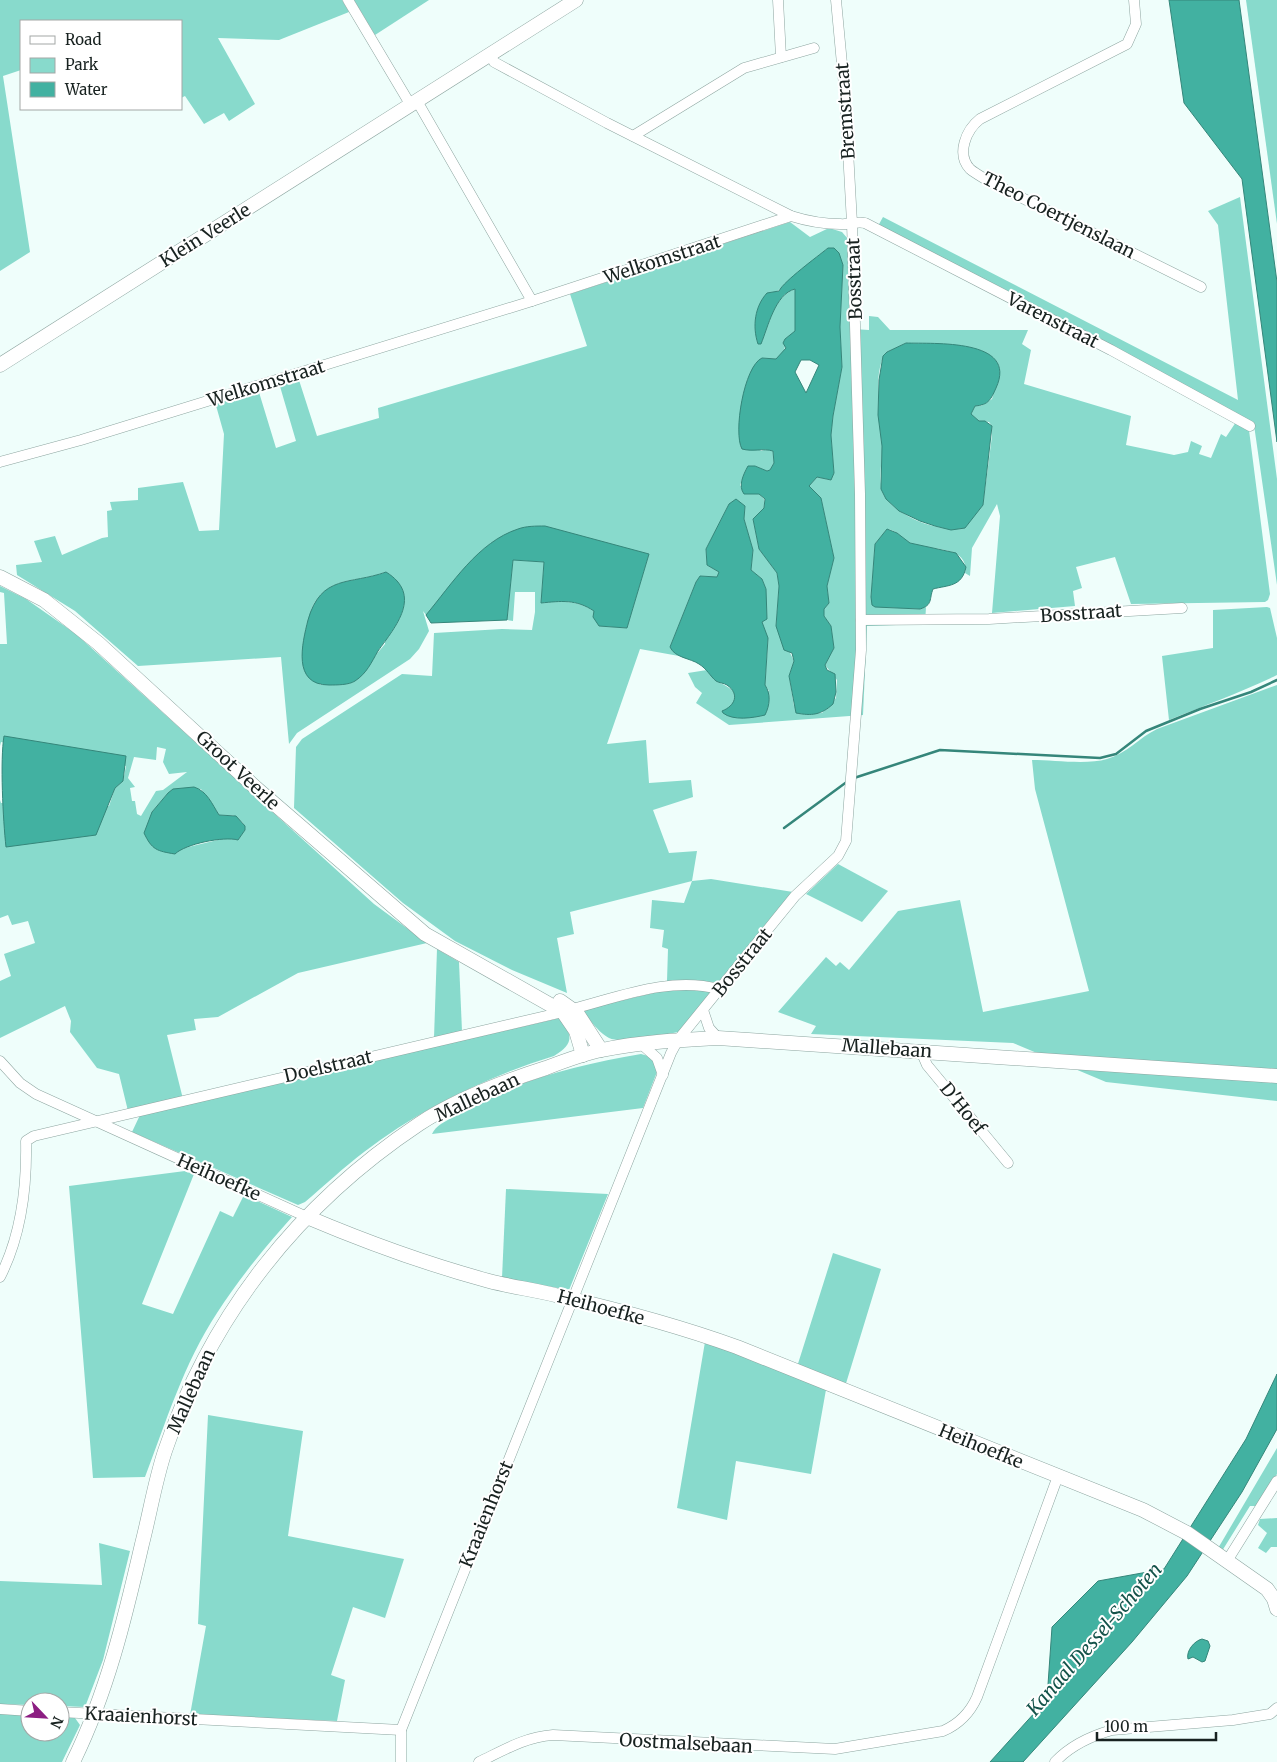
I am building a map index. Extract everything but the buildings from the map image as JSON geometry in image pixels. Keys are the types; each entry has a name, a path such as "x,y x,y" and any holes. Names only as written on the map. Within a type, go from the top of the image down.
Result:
{"main road":[{"name":"Klein Veerle","path":"0,366 576,0"},
{"name":"Groot Veerle","path":"0,577 44,600 98,643 358,878 424,934 475,964 567,1010 601,1050"},
{"name":"Groot Veerle","path":"567,1010 583,1055"},
{"name":"Mallebaan","path":"73,1762 94,1714 120,1633 162,1463 186,1395 216,1337 246,1288 307,1217 361,1167 421,1123 471,1097 516,1078 583,1055 601,1050 678,1040 718,1038 1277,1076"},
{"name":"Heihoefke","path":"307,1217 379,1246 449,1270 571,1299 687,1330 737,1347 1143,1510 1187,1533 1267,1589 1274,1599 1277,1609"}],"street":[{"path":"348,0 414,102 532,301"},
{"path":"778,0 780,57"},
{"name":"Bremstraat","path":"836,0 845,96 852,223"},
{"name":"Theo Coertjenslaan","path":"1134,0 1136,24 1127,44 980,120 969,130 964,145 963,157 969,167 990,182 1201,287"},
{"path":"633,136 744,68 814,48"},
{"name":"Bosstraat","path":"491,55 494,62 633,136 791,216 804,220 842,225 852,223 859,433 861,620 856,728 846,842 838,856 796,896 678,1040 571,1299"},
{"name":"Welkomstraat","path":"0,462 81,440 532,301 791,216"},
{"name":"Varenstraat","path":"852,223 865,223 1119,354 1250,426"},
{"name":"Bosstraat","path":"861,620 989,619 1182,608"},
{"name":"Doelstraat","path":"0,1278 10,1258 24,1196 27,1173 26,1141 34,1136 668,985 702,985 719,990"},
{"path":"702,1010 709,1028 718,1038"},
{"path":"640,1044 657,1058 663,1075"},
{"name":"D'Hoef","path":"921,1051 927,1065 1008,1163"},
{"name":"Heihoefke","path":"0,1061 20,1083 36,1094 307,1217"},
{"name":"Kraaienhorst","path":"401,1762 401,1730 571,1299"},
{"name":"Oostmalsebaan","path":"479,1762 536,1736 553,1735 836,1749 943,1731 955,1726 970,1710 977,1697 1058,1476"},
{"path":"1227,1561 1277,1481"},
{"path":"1055,1762 1072,1748 1096,1735 1112,1730 1233,1720 1270,1714 1277,1708"},
{"path":"0,1709 20,1710"},
{"name":"Kraaienhorst","path":"70,1713 401,1730"}],"green space":[{"path":"0,0 342,0 349,12 279,40 218,38 255,104 229,121 224,113 204,124 185,96 182,98 182,20 20,20 20,70 3,76 30,252 0,271"},
{"path":"354,0 429,0 375,35"},
{"path":"1246,0 1277,0 1277,224"},
{"path":"1240,197 1277,479 1277,585 1254,425 878,226 883,217 1238,400 1218,225 1208,211"},
{"path":"790,222 810,237 829,228 842,232 848,239 853,329 869,330 869,316 878,317 890,330 1028,330 1022,344 1031,350 1024,384 1131,416 1126,445 1174,455 1188,452 1191,441 1202,446 1199,454 1211,458 1221,434 1226,437 1236,422 1249,430 1270,594 1268,600 1265,602 1131,604 1115,557 1076,567 1082,588 1073,591 1075,606 992,613 1000,516 997,504 972,548 970,576 965,573 965,564 961,557 954,553 910,543 887,529 875,544 871,597 883,607 920,609 926,607 925,624 867,626 863,715 729,725 696,703 702,693 695,687 688,673 707,670 715,680 735,694 733,704 723,713 769,691 765,685 768,643 762,622 766,589 762,579 751,570 753,550 744,519 745,506 729,504 706,549 707,565 719,572 717,577 700,576 696,582 670,647 679,656 640,649 607,744 646,740 649,783 691,780 693,797 653,810 669,853 697,851 692,881 570,912 574,934 557,938 567,993 512,970 455,941 403,903 294,808 296,747 302,739 402,674 432,676 434,633 502,629 532,630 535,612 535,592 515,592 513,621 507,620 513,560 544,562 541,603 575,603 594,611 599,626 627,628 649,554 498,538 481,551 426,615 423,611 429,631 419,649 410,659 297,733 289,744 281,657 138,666 75,611 17,575 16,565 42,562 34,541 55,536 62,555 108,537 107,511 112,510 110,502 138,500 138,488 183,482 199,531 219,530 224,434 215,402 258,389 276,448 296,441 279,383 298,377 317,436 379,418 378,408 587,346 570,294","holes":["828,248 843,265 840,327 842,367 831,435 834,473 830,480 817,477 809,486 821,498 834,558 827,586 829,603 824,609 824,616 831,626 834,648 825,665 837,680 836,698 822,713 803,714 794,706 789,676 794,661 776,624 779,586 777,573 759,549 753,519 764,508 764,499 759,494 747,494 740,485 746,470 755,466 767,471 770,470 774,463 773,451 767,449 761,451 739,427 745,390 750,373 762,358 776,359 779,357 783,353 785,339 795,332 796,289 779,301 764,335 775,293","906,343 952,345 994,392 992,399 981,406 975,406 971,414 979,421 989,422 992,426 992,436 983,505 964,528 954,529 933,526 911,518 901,512 886,498 881,486 882,445 878,397 879,371 882,360 887,352","385,572 385,644 353,682 320,685 310,623 313,605 330,587 346,581"]},
{"path":"0,586 26,599 76,634 374,904 427,943 298,973 218,1017 194,1019 196,1030 167,1035 183,1099 128,1111 119,1074 97,1068 70,1032 71,1021 65,1006 0,1038 0,981 11,976 4,954 35,943 28,921 12,925 8,915 0,918 0,800 1,803 109,806 115,788 123,781 126,766 1,742 0,746 0,644 7,644 4,593 0,592","holes":["157,747 166,749 163,762 169,774 187,772 163,790 156,791 141,816 137,814 135,801 132,801 130,788 135,787 128,778 134,757 156,760","201,789 219,815 233,815 243,823 245,830 238,840 226,838 180,849 152,812 168,793"]},
{"path":"1270,608 1277,638 1277,675 1169,720 1162,656 1213,648 1213,610"},
{"path":"1277,685 1277,1101 1106,1082 1013,1043 811,1034 816,1026 778,1012 826,957 836,966 840,962 849,970 898,911 960,900 983,1012 1089,991 1035,789 1032,760 1080,762 1099,761 1114,757 1157,729"},
{"path":"838,864 888,891 862,922 806,894"},
{"path":"711,879 793,892 721,980 715,982 667,981 668,949 662,947 664,930 650,928 652,900 684,903 692,881"},
{"path":"437,949 459,962 462,1031 434,1038"},
{"path":"670,989 700,989 712,992 678,1032 643,1038 615,1040 609,1038 594,1026 582,1010"},
{"path":"560,1018 569,1034 568,1043 561,1052 479,1084 431,1108 385,1136 341,1170 305,1202 298,1205 132,1132 140,1115"},
{"path":"641,1054 648,1056 657,1065 657,1072 643,1108 432,1134 441,1124 474,1105 520,1085 544,1076"},
{"path":"185,1171 194,1174 142,1304 173,1314 220,1211 233,1217 244,1195 292,1217 243,1276 205,1332 176,1393 145,1477 93,1478 69,1186"},
{"path":"506,1189 608,1194 569,1290 502,1278"},
{"path":"833,1253 881,1269 844,1390 827,1384 811,1474 736,1461 727,1520 677,1508 706,1336 796,1370"},
{"path":"208,1415 303,1431 288,1536 404,1559 385,1618 353,1607 331,1675 345,1680 337,1721 190,1715 206,1626 198,1624"},
{"path":"1277,1448 1277,1474 1257,1506 1250,1506 1222,1551 1217,1550"},
{"path":"1277,1518 1277,1547 1271,1547 1266,1553 1258,1548 1267,1533 1258,1525 1260,1519"},
{"path":"99,1543 130,1551 103,1660 85,1707 70,1706 70,1692 20,1692 20,1705 0,1704 0,1581 102,1585"},
{"path":"0,1713 20,1714 20,1742 70,1742 70,1717 75,1718 80,1725 62,1762 0,1762"}],"water":[{"path":"1169,0 1239,0 1277,282 1277,442 1242,179 1184,103"},
{"path":"828,248 834,248 839,253 843,265 840,327 842,367 831,435 834,473 831,480 817,477 809,486 821,498 834,558 827,586 829,603 824,609 824,616 831,626 834,648 825,665 827,670 835,674 836,692 833,704 829,708 816,714 807,714 796,713 789,676 794,661 792,653 784,650 776,626 779,586 777,573 759,549 753,519 764,508 765,499 759,494 744,494 741,488 748,466 755,466 767,471 770,470 774,463 773,451 742,449 739,429 742,401 750,373 762,358 776,359 786,348 783,343 785,339 795,331 795,289 782,297 777,304 761,344 758,344 755,330 757,310 767,293 779,291 794,275","holes":["801,360 810,360 819,365 806,393 795,372"]},
{"path":"906,343 952,344 970,347 985,352 995,360 1000,372 991,398 986,403 975,406 971,414 979,421 985,421 992,426 983,505 965,528 951,530 920,521 899,511 886,499 881,489 882,446 878,415 879,380 883,356 887,352"},
{"path":"736,499 745,506 744,519 753,550 751,570 762,579 766,589 767,619 762,622 768,638 765,685 769,696 768,707 765,715 743,718 727,716 722,711 733,703 735,696 731,688 726,684 716,681 699,664 679,656 670,647 700,576 717,577 719,572 707,565 706,549 729,504"},
{"path":"545,526 649,554 627,628 599,626 593,617 594,611 581,604 562,601 541,603 544,562 513,560 507,620 431,623 426,615 478,554 504,535 518,529"},
{"path":"887,529 897,533 910,543 956,553 966,567 964,574 954,584 933,589 929,604 920,609 875,607 872,605 871,597 875,544"},
{"path":"386,572 397,581 403,591 403,611 363,675 346,684 329,685 317,683 309,678 302,662 302,651 308,620 314,605 321,595 329,588 338,584"},
{"path":"4,736 126,756 123,781 115,788 96,835 6,847 2,775"},
{"path":"194,787 206,795 219,815 236,816 245,826 245,830 238,840 224,839 205,842 187,847 175,854 156,849 144,833 152,812 173,789"},
{"name":"Kanaal Dessel-Schoten","path":"1277,1374 1277,1429 1242,1492 1187,1576 1132,1642 1023,1762 990,1762 1047,1699 1052,1627 1098,1581 1164,1569 1246,1439"},
{"path":"1202,1639 1208,1641 1210,1646 1205,1661 1202,1662 1193,1657 1188,1659 1191,1647"}],"waterway":[{"path":"854,778 940,750 1100,758 1116,754 1146,731 1200,709 1251,692 1277,680"},
{"path":"784,828 848,781"}]}
